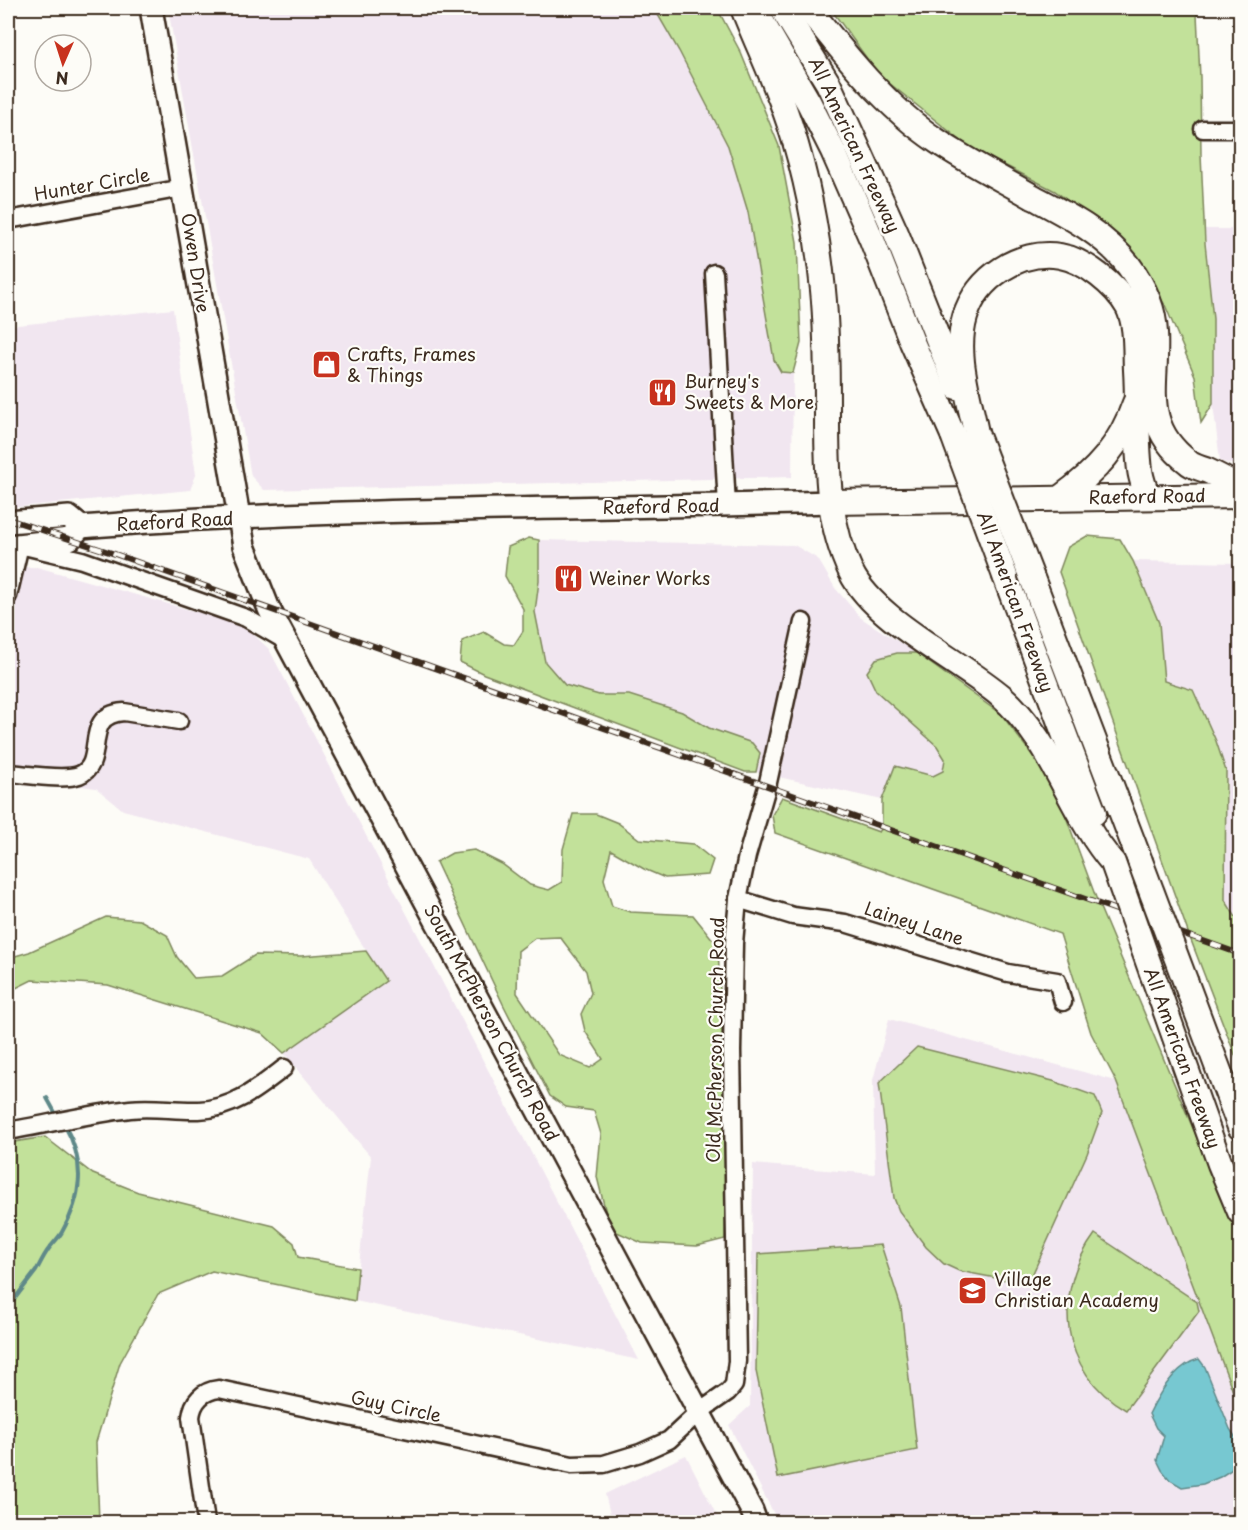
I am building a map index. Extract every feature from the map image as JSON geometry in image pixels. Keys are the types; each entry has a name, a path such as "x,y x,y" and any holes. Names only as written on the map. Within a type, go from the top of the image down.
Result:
{"highway":[{"path":"743,8 784,108 809,200 821,274 826,325 827,469 840,547 852,574 880,609 1001,696 1023,718 1039,740 1105,851"},
{"name":"All American Freeway","path":"753,8 809,103 833,151 872,240 912,342 965,434 1032,578 1240,1127"},
{"name":"All American Freeway","path":"783,8 828,83 896,233 965,434 1005,576 1220,1164 1240,1212"},
{"path":"808,8 883,95 934,139 968,161 1081,223 1114,248 1129,266 1143,288 1155,332 1154,470 1147,496"},
{"path":"965,434 963,326 973,300 985,283 999,270 1017,261 1044,255 1062,256 1098,274 1114,288 1129,308 1135,336 1140,470 1147,496"},
{"path":"1060,498 1095,470 1111,453 1127,424 1137,395"},
{"path":"1154,412 1163,434 1176,452 1190,464 1240,488"},
{"name":"Raeford Road","path":"831,502 1240,496"}],"main road":[{"name":"Owen Drive","path":"151,8 241,518"},
{"name":"Raeford Road","path":"8,522 69,517 81,527 241,518 463,510 831,502"},
{"name":"South McPherson Church Road","path":"241,518 244,546 269,609 756,1522"},
{"name":"Raeford Road","path":"14,546 70,539 81,527"}],"street":[{"path":"1203,129 1240,129"},
{"name":"Hunter Circle","path":"8,220 183,188"},
{"path":"714,273 727,506"},
{"path":"8,596 14,546 82,560 246,618 286,641"},
{"name":"Old McPherson Church Road","path":"699,1412 728,1392 737,1377 732,1051 734,943 738,899 747,856 767,787 803,622"},
{"path":"8,773 67,777 79,775 91,763 100,723 115,713 124,712 179,721"},
{"name":"Lainey Lane","path":"738,899 793,916 845,923 1008,974 1057,981 1064,1002"},
{"path":"8,1131 130,1109 157,1107 201,1110 218,1107 243,1098 284,1068"},
{"name":"Guy Circle","path":"206,1522 191,1418 196,1401 210,1390 219,1389 572,1465 604,1464 640,1453 669,1440 699,1412"}],"shaded area":[{"path":"168,8 654,8 728,146 748,212 774,360 781,372 793,373 792,477 264,490 251,476"},
{"path":"1205,229 1240,229 1240,467 1220,461 1213,404 1213,319"},
{"path":"173,309 196,475 190,490 8,508 8,326"},
{"path":"539,540 794,545 818,559 835,588 861,618 916,653 897,653 876,659 867,672 876,691 937,746 945,759 943,771 933,776 895,766 882,800 756,772 709,729 629,695 599,695 565,685 545,663 535,612 539,581"},
{"path":"1133,561 1240,563 1240,920 1225,900 1226,771 1164,681 1159,623"},
{"path":"37,567 243,625 269,649 639,1360 355,1301 371,1157 284,1053 385,981 309,859 123,810 96,788 8,776 8,568"},
{"name":"Village Christian Academy","path":"889,1019 1116,1081 1240,1410 1240,1522 778,1522 729,1425 750,1406 753,1164 875,1174 873,1080"},
{"path":"686,1455 720,1522 612,1522 605,1494"}],"green space":[{"path":"654,8 717,8 741,53 779,146 797,242 801,343 793,373 781,372 774,360 748,212 728,146"},
{"path":"830,8 1204,8 1197,14 1205,243 1213,319 1213,404 1201,423 1195,376 1165,305 1130,248 1055,191 969,147 879,75"},
{"path":"1087,536 1120,539 1133,561 1159,623 1164,681 1193,690 1216,741 1226,771 1225,900 1240,920 1240,1068 1189,935 1059,572 1068,547"},
{"path":"529,538 539,540 539,581 535,612 545,662 565,685 599,695 629,695 682,712 709,728 752,743 760,753 756,772 745,772 484,674 460,662 462,641 484,632 504,644 514,645 523,631 523,609 505,576 508,547"},
{"path":"897,653 916,653 1002,715 1041,767 1062,806 1098,903 1240,1240 1240,1410 1116,1081 1091,1033 1060,934 775,833 772,815 782,797 879,832 882,828 882,800 895,766 933,776 943,771 945,759 937,746 876,691 867,672 876,659"},
{"path":"573,814 596,814 618,823 639,839 693,844 713,860 708,875 665,878 611,850 604,879 612,906 630,912 693,915 718,946 727,1156 725,1239 697,1246 642,1243 610,1229 597,1177 601,1134 594,1111 566,1107 550,1096 503,1004 436,862 452,853 474,850 502,864 530,885 549,890 562,882 563,849","holes":["560,937 586,971 591,993 581,1014 585,1031 603,1059 590,1068 559,1055 517,993 518,951 535,938"]},
{"path":"106,917 140,920 167,935 177,957 194,978 222,976 255,955 301,956 366,951 386,981 284,1053 262,1033 108,985 32,980 8,992 8,958 29,952"},
{"path":"917,1047 1053,1081 1095,1096 1102,1113 1087,1154 1028,1284 959,1271 944,1264 926,1247 899,1211 894,1198 879,1083"},
{"path":"45,1137 93,1174 138,1192 274,1226 294,1243 298,1257 358,1268 355,1301 212,1271 158,1294 120,1363 96,1442 99,1522 8,1522 8,1143"},
{"path":"1095,1234 1197,1302 1199,1311 1126,1410 1104,1394 1087,1375 1075,1353 1069,1330 1068,1305 1072,1281 1081,1257"},
{"path":"881,1245 901,1307 917,1450 778,1478 756,1371 758,1254"}],"water":[{"path":"1199,1359 1205,1367 1230,1429 1236,1438 1240,1457 1231,1470 1220,1477 1203,1484 1182,1487 1170,1480 1157,1460 1164,1436 1156,1428 1149,1414 1163,1389 1175,1374 1190,1362"}],"waterway":[{"path":"47,1098 57,1116"},
{"path":"8,1308 60,1235 74,1206 79,1167 72,1140 65,1126"}],"railway":[{"path":"8,519 112,553 1240,954"}],"place":[{"name":"Crafts, Frames & Things","path":"326,365"},
{"name":"Burney's Sweets & More","path":"663,392"},
{"name":"Weiner Works","path":"568,579"},
{"name":"Village Christian Academy","path":"973,1290"}]}
